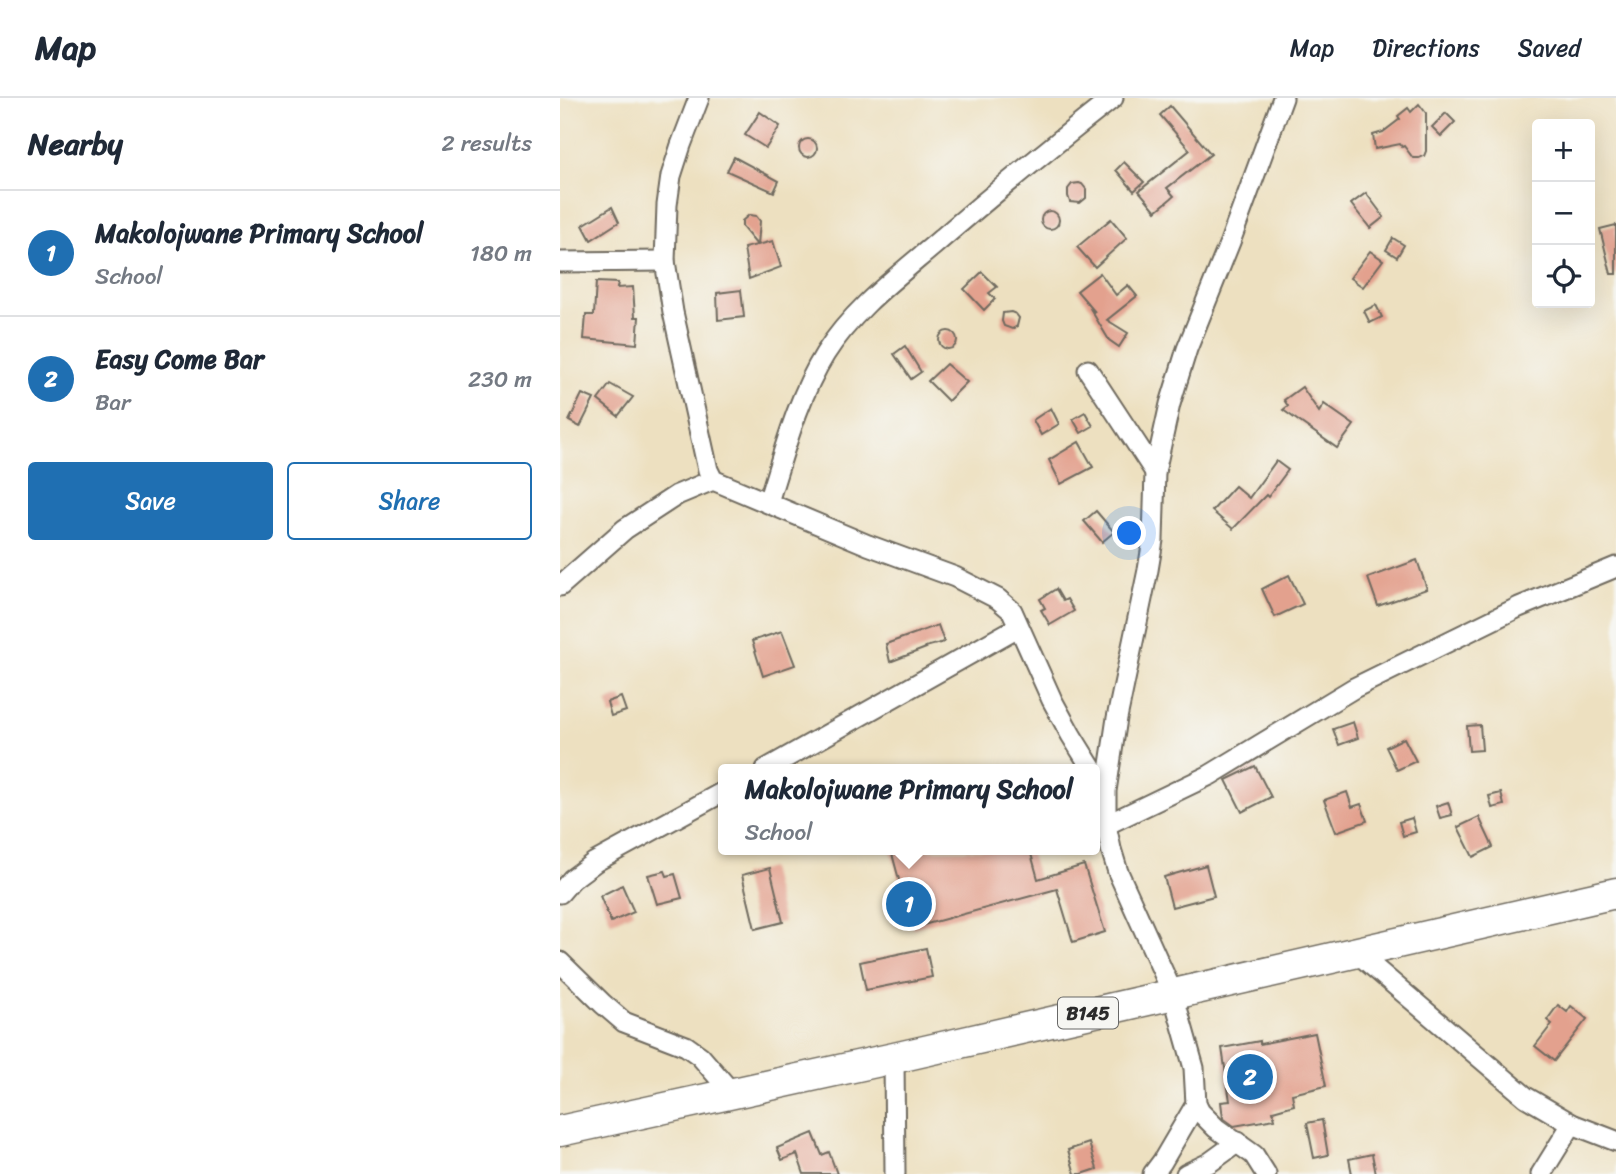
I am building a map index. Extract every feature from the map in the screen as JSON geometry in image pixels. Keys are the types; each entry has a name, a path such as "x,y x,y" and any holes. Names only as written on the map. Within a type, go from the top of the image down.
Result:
{"main road":[{"name":"B145","path":"560,1131 894,1058 1616,893"}],"street":[{"path":"698,98 671,176 665,261 676,325 708,470 713,480 868,545 955,577 998,599 1012,611 1052,699 1089,764"},
{"path":"768,502 804,392 845,325 983,203 1113,98"},
{"path":"1266,1174 1254,1155 1216,1128 1196,1104 1194,1068 1173,994 1118,872 1106,825 1106,791 1117,718 1153,540 1155,472 1170,404 1188,349 1283,98"},
{"path":"560,262 665,261"},
{"path":"1088,370 1155,472"},
{"path":"560,586 625,529 677,495 713,480"},
{"path":"1106,825 1210,775 1354,688 1519,607 1616,567"},
{"path":"775,764 1018,627"},
{"path":"1100,782 1106,791"},
{"path":"560,893 572,879 595,862 718,795"},
{"path":"1356,952 1526,1097 1572,1124 1616,1141"},
{"path":"560,962 624,1022 687,1046 700,1056 732,1093"},
{"path":"894,1058 895,1174"},
{"path":"1153,1174 1163,1162 1196,1104"},
{"path":"1541,1174 1572,1124"},
{"path":"1186,1174 1209,1163 1238,1142"}],"building":[{"path":"1419,104 1426,113 1424,156 1413,158 1400,144 1375,149 1373,135 1383,132 1400,119 1398,116 1408,108 1411,112"},
{"path":"1170,106 1211,154 1167,188 1174,196 1156,211 1139,191 1190,150 1160,115"},
{"path":"760,112 780,126 766,148 745,135"},
{"path":"1446,113 1455,122 1441,136 1432,127"},
{"path":"808,139 814,142 817,148 814,154 808,157 802,154 799,148 802,142"},
{"path":"734,157 779,181 774,192 727,171"},
{"path":"1124,162 1144,182 1134,191 1116,170"},
{"path":"1079,183 1086,189 1086,198 1080,203 1070,202 1068,189 1072,184"},
{"path":"1366,193 1384,217 1370,228 1351,204"},
{"path":"612,207 619,222 591,240 583,225"},
{"path":"1046,211 1054,211 1059,220 1057,227 1046,229 1041,224 1041,216"},
{"path":"749,215 756,216 760,221 758,245 773,241 781,267 749,279 744,248 757,245 742,227 742,221"},
{"path":"1111,219 1127,238 1095,267 1077,247"},
{"path":"1616,225 1616,274 1611,274 1600,229"},
{"path":"1393,238 1404,245 1397,257 1386,250"},
{"path":"1370,251 1383,260 1363,287 1350,278"},
{"path":"982,272 997,287 989,293 995,299 984,310 964,289"},
{"path":"1100,273 1116,295 1128,285 1137,296 1107,320 1128,333 1119,347 1109,340 1091,310 1095,312 1077,291"},
{"path":"596,282 618,283 617,288 633,287 635,317 639,317 637,344 584,339 586,315 594,315"},
{"path":"741,290 744,317 718,320 717,293"},
{"path":"1376,305 1382,317 1370,323 1364,311"},
{"path":"1003,313 1016,314 1019,318 1017,326 1012,329 1004,326"},
{"path":"948,331 954,334 957,340 954,346 948,349 942,346 939,340 942,334"},
{"path":"905,346 921,372 911,379 894,354"},
{"path":"946,364 967,382 948,401 928,381"},
{"path":"610,384 633,397 618,416 598,400"},
{"path":"1302,387 1319,412 1324,404 1354,425 1337,448 1283,410 1288,406 1284,400"},
{"path":"582,394 594,399 580,427 569,421"},
{"path":"1051,408 1059,424 1041,435 1033,420"},
{"path":"1085,412 1093,426 1081,433 1073,419"},
{"path":"1079,442 1093,467 1061,484 1049,460"},
{"path":"1276,461 1288,470 1268,497 1266,495 1233,529 1212,511 1235,486 1249,498"},
{"path":"1096,511 1114,532 1102,542 1084,521"},
{"path":"1417,560 1427,589 1378,606 1368,578"},
{"path":"1289,575 1303,604 1275,617 1262,589"},
{"path":"1056,589 1063,601 1067,599 1074,611 1050,625 1041,610 1045,608 1040,599"},
{"path":"938,625 944,642 890,662 886,644"},
{"path":"782,631 795,665 763,676 752,641"},
{"path":"621,697 626,711 611,716 607,702"},
{"path":"1353,722 1358,738 1339,745 1333,729"},
{"path":"1480,725 1482,750 1469,751 1467,726"},
{"path":"1404,738 1416,761 1397,770 1386,747"},
{"path":"1255,766 1271,797 1242,812 1226,780"},
{"path":"1347,792 1352,807 1361,804 1367,821 1336,832 1324,800"},
{"path":"1501,793 1504,805 1492,808 1489,796"},
{"path":"1448,802 1452,815 1440,818 1436,806"},
{"path":"1479,817 1493,847 1473,857 1458,827"},
{"path":"1412,818 1416,832 1403,836 1399,822"},
{"path":"892,855 1031,855 1038,879 1084,865 1105,932 1073,942 1057,889 912,928"},
{"path":"1206,865 1214,896 1172,907 1164,877"},
{"path":"770,868 783,922 755,929 742,875"},
{"path":"665,871 667,876 675,874 682,898 657,904 648,875"},
{"path":"622,885 634,912 611,922 600,896"},
{"path":"926,948 932,977 866,990 860,962"},
{"path":"1558,1005 1567,1012 1571,1006 1587,1019 1554,1061 1535,1046 1552,1024 1547,1020"},
{"path":"1315,1033 1326,1086 1292,1094 1294,1105 1273,1111 1275,1119 1234,1126 1223,1118 1221,1102 1230,1101 1222,1048 1260,1041 1260,1044"},
{"path":"1322,1120 1328,1155 1314,1158 1307,1123"},
{"path":"813,1133 822,1155 829,1152 837,1174 804,1174 797,1154 782,1160 777,1148"},
{"path":"1089,1143 1097,1169 1075,1174 1068,1150"},
{"path":"1372,1154 1376,1174 1352,1174 1349,1159"}],"place":[{"name":"Makolojwane Primary School","path":"909,904"},
{"name":"Easy Come Bar","path":"1250,1077"}]}
